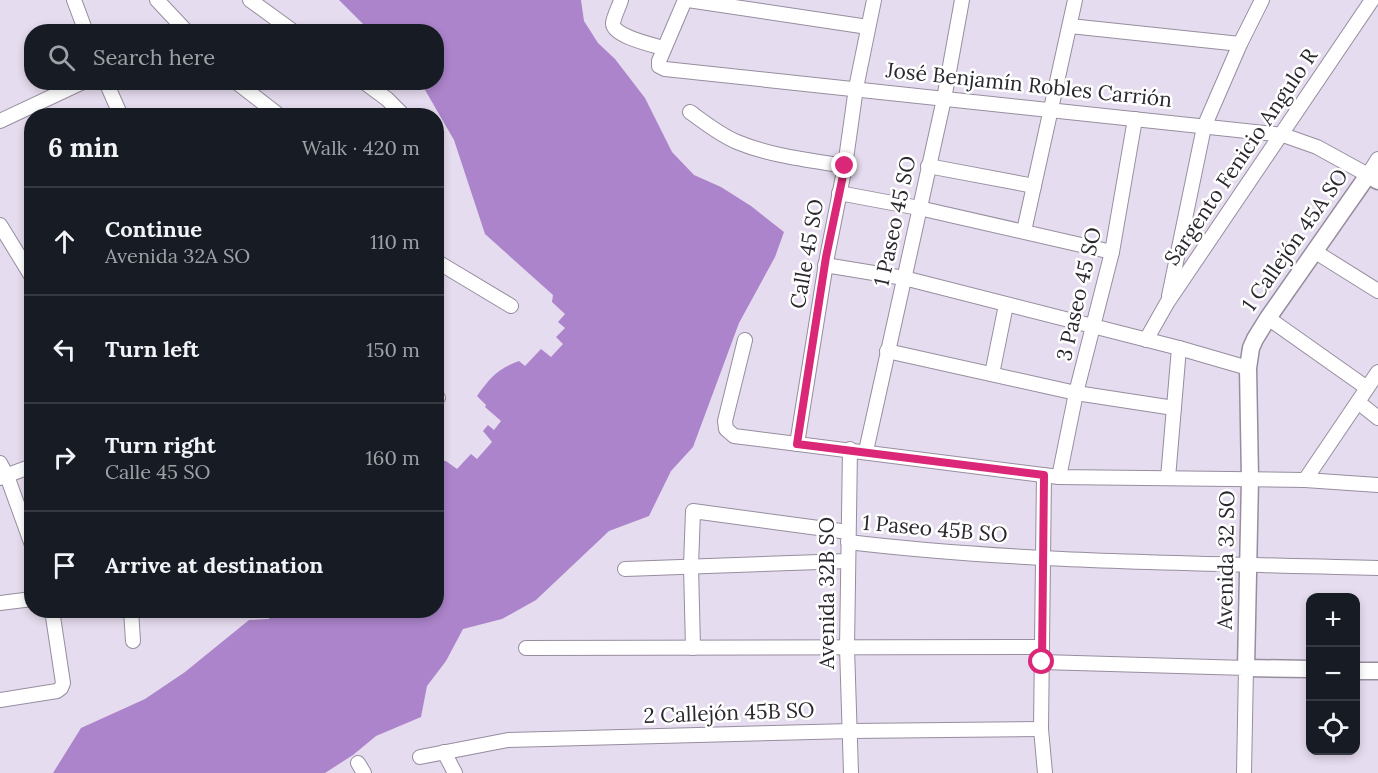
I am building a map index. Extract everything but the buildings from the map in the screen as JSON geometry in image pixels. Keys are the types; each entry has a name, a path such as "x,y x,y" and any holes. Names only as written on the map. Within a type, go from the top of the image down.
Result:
{"street":[{"path":"74,0 83,24"},
{"path":"157,0 180,24"},
{"path":"250,0 283,24"},
{"path":"621,0 613,24 615,29 623,35 663,48 686,0 868,27"},
{"name":"Calle 45 SO","path":"797,444 825,265 874,0"},
{"name":"1 Paseo 45 SO","path":"866,452 944,99 962,0"},
{"path":"1024,231 1075,0"},
{"path":"1167,303 1204,127 1262,0"},
{"name":"Sargento Fenicio Angulo R","path":"1146,340 1167,303 1283,135 1372,0"},
{"path":"1070,26 1240,44"},
{"name":"José Benjamín Robles Carrión","path":"663,48 658,64 665,69 1283,135 1317,147 1373,178"},
{"path":"28,108 66,90"},
{"path":"110,90 117,108"},
{"path":"246,90 270,108"},
{"path":"375,90 396,108"},
{"path":"0,121 24,110"},
{"path":"690,112 721,134 750,147 774,154 845,166"},
{"name":"3 Paseo 45 SO","path":"1059,477 1076,393 1112,252 1135,119"},
{"name":"1 Callejón 45A SO","path":"1251,348 1268,318 1314,251 1373,178 1378,159"},
{"path":"928,166 1034,186"},
{"path":"839,193 919,208 1112,252"},
{"path":"2,233 24,265"},
{"path":"1314,251 1378,291"},
{"path":"825,265 904,278 1179,348 1248,368"},
{"path":"444,266 511,306"},
{"path":"992,374 1006,305"},
{"path":"1268,318 1367,388"},
{"path":"745,340 725,421 726,429 734,436 1059,477 1305,480 1378,486"},
{"path":"1167,478 1179,348"},
{"name":"Avenida 32 SO","path":"1244,773 1251,479 1248,368 1251,348"},
{"path":"887,351 1076,393 1174,408"},
{"path":"1305,480 1378,372"},
{"path":"1358,402 1378,418"},
{"name":"Avenida 32B SO","path":"850,449 847,648 851,773"},
{"path":"0,463 24,526"},
{"path":"4,477 24,469"},
{"path":"1044,475 1041,729 1045,773"},
{"name":"1 Paseo 45B SO","path":"691,566 693,511 925,551 1042,559 1378,568"},
{"path":"625,569 848,561"},
{"path":"691,566 693,648"},
{"path":"0,603 24,600"},
{"path":"0,700 57,691 61,688 63,683 53,618"},
{"path":"131,618 133,641"},
{"path":"526,648 1041,647"},
{"path":"1042,662 1306,669"},
{"path":"1360,670 1378,671"},
{"name":"2 Callejón 45B SO","path":"420,757 508,740 851,730 1041,729"},
{"path":"444,752 455,773"}],"shaded area":[{"path":"339,0 581,0 584,21 598,43 615,59 645,98 672,152 694,175 721,187 751,206 784,232 775,257 739,323 693,447 671,471 649,516 609,531 536,600 502,619 463,629 446,661 427,686 421,717 376,736 353,755 325,773 53,773 81,728 145,699 185,672 249,620 444,618 444,461 457,469 471,454 477,459 492,442 483,431 488,425 494,430 501,421 485,407 486,405 477,396 490,379 505,367 519,361 525,366 541,349 551,357 563,344 556,337 565,328 558,322 565,314 552,302 553,295 485,234 454,140 444,123 444,108 435,108 425,90 444,90 444,24 363,24"}],"route":[{"path":"845,166 826,257 797,444 1044,475 1042,662"}]}
